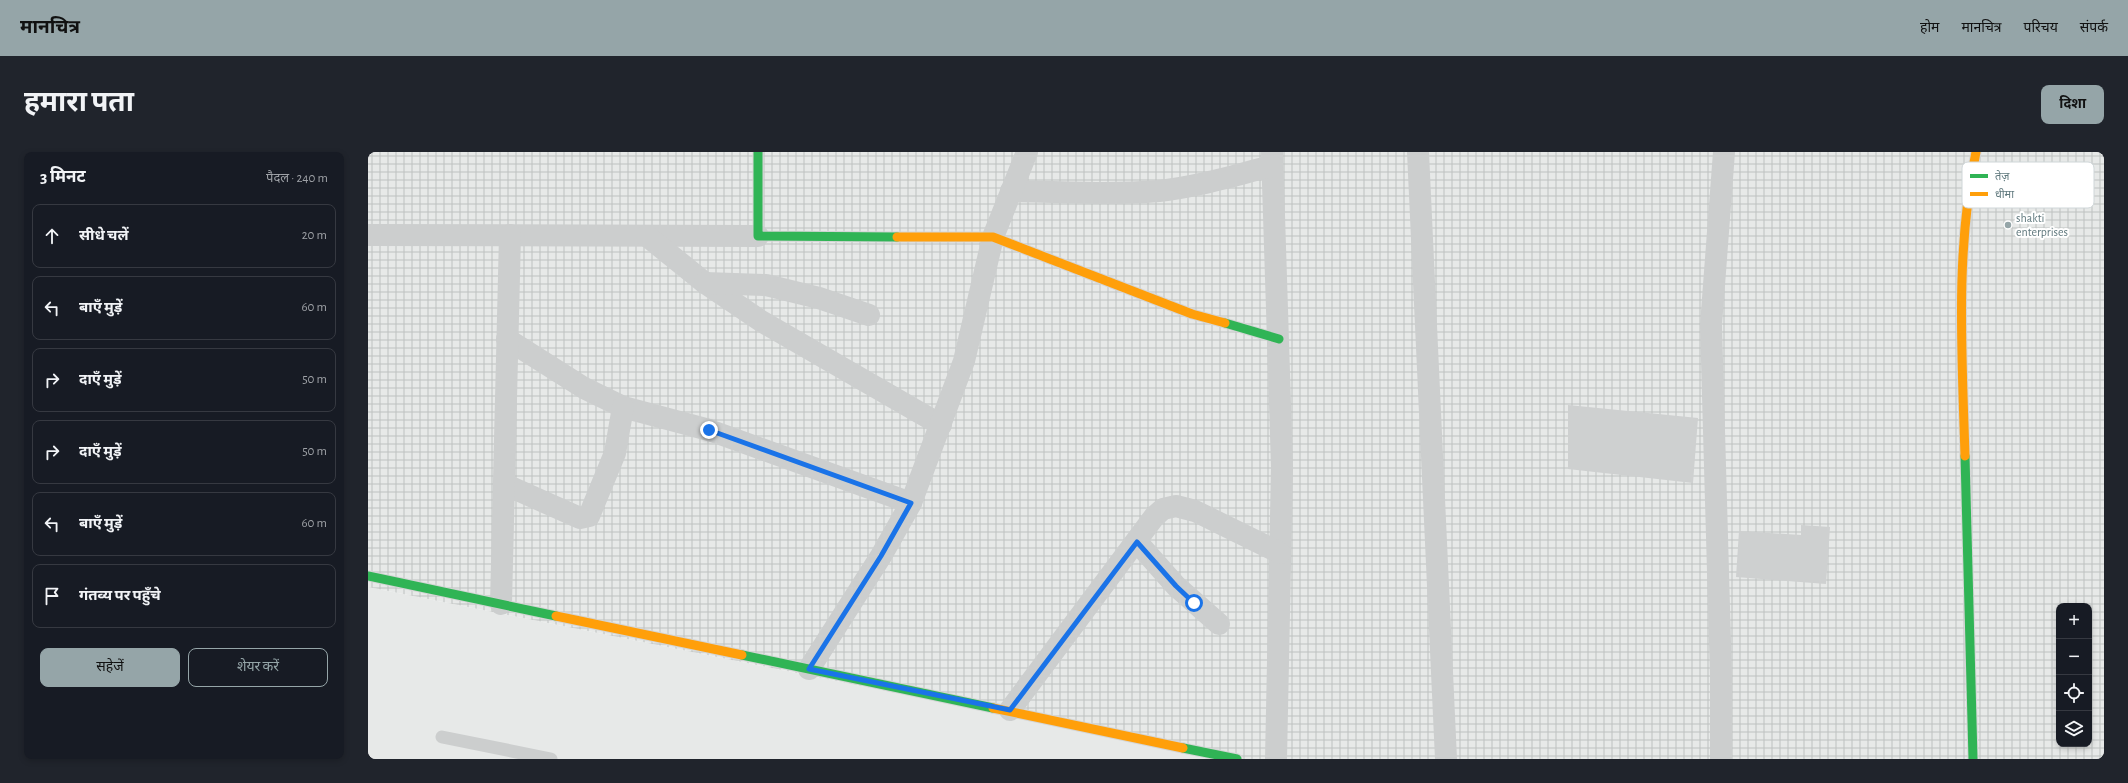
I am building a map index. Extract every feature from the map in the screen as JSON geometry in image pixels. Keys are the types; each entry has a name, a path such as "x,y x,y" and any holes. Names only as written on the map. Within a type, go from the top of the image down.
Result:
{"street":[{"path":"758,152 758,236"},
{"path":"809,669 881,556 911,503 964,361 993,237 1027,152"},
{"path":"1418,152 1446,759"},
{"path":"1721,759 1721,677 1711,325 1724,152"},
{"path":"1974,162 1976,152"},
{"path":"1011,191 1100,193 1159,191 1206,182 1272,159 1282,467 1276,759"},
{"path":"1967,208 1963,271 1963,364 1973,759"},
{"path":"368,234 993,237 1192,314 1279,339"},
{"path":"501,604 510,235"},
{"path":"647,236 705,283 760,321 941,425"},
{"path":"705,283 742,284 779,288 819,298 869,315"},
{"path":"507,339 584,388 623,407 709,430 911,503"},
{"path":"504,484 580,518 589,516 615,453 623,407"},
{"path":"1010,710 1137,542 1154,517 1163,509 1176,506 1202,514 1280,553"},
{"path":"1137,542 1176,586 1219,624"},
{"path":"368,576 1237,759"}],"lane":[{"path":"442,737 551,759"}],"shaded area":[{"path":"368,152 2104,152 2104,759 1225,759 368,587"},
{"path":"368,587 1225,759 368,759"}],"building":[{"path":"1568,405 1698,418 1693,483 1568,469"},
{"path":"1801,525 1830,527 1826,584 1736,577 1739,531 1801,535"}],"traffic: fast":[{"path":"758,152 758,236 897,237"},
{"path":"1225,323 1279,339"},
{"path":"1965,456 1973,759"},
{"path":"368,576 556,616"},
{"path":"742,655 993,708"},
{"path":"1183,748 1237,759"}],"traffic: slow":[{"path":"1974,162 1976,152"},
{"path":"1965,456 1962,265 1967,208"},
{"path":"897,237 993,237 1192,314 1225,323"},
{"path":"556,616 742,655"},
{"path":"993,708 1183,748"}],"place":[{"name":"shakti enterprises","path":"2008,225"}],"route":[{"path":"709,430 911,503 881,556 809,669 1010,710 1137,542 1176,586 1194,603"}]}
